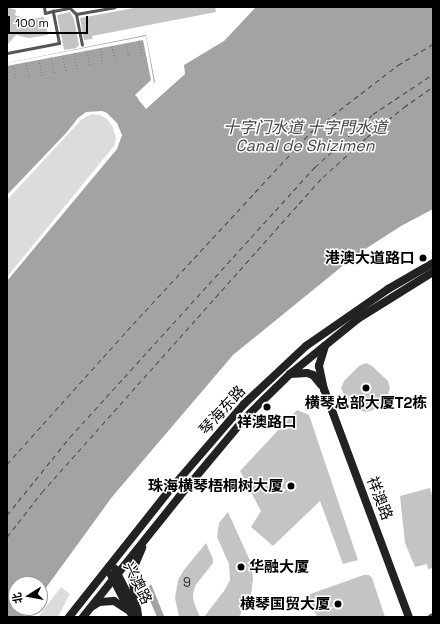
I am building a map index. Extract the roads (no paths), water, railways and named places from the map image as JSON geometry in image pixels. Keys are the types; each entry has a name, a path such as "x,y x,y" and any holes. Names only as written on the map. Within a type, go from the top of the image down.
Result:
{"main road":[{"name":"琴海东路","path":"69,617 109,564 169,491 244,404 306,346 388,289 433,263"},
{"name":"琴海东路","path":"83,617 246,417 290,374 359,318 433,272"},
{"name":"祥澳路","path":"325,345 319,366 324,389 409,617"},
{"name":"祥澳路","path":"290,374 307,373 317,379 324,389"},
{"path":"135,615 132,578 134,567 146,538"},
{"name":"兴澳路","path":"109,564 135,615"},
{"path":"90,607 99,602 114,602 135,615"}],"lane":[{"path":"44,7 46,13 69,8 76,14 82,44"},
{"path":"76,14 114,7"},
{"path":"7,53 59,43 53,11"}],"water":[{"name":"十字门水道 十字門水道 Canal de Shizimen","path":"256,7 433,7 433,209 401,226 356,255 233,355 112,497 48,585 48,576 8,576 8,616 24,616 7,617 7,281 117,149 122,135 117,123 107,113 102,111 86,112 78,118 67,132 7,195 7,63 146,35 155,82 138,99 146,109 185,74 184,65 224,41"},
{"path":"151,584 164,617 157,617 146,591"}],"place":[{"name":"港澳大道路口","path":"423,258"},
{"name":"横琴总部大厦T2栋","path":"366,388"},
{"name":"祥澳路口","path":"267,407"},
{"name":"珠海横琴梧桐树大厦","path":"291,486"},
{"name":"华融大厦","path":"241,567"},
{"name":"横琴国贸大厦","path":"338,604"}]}
